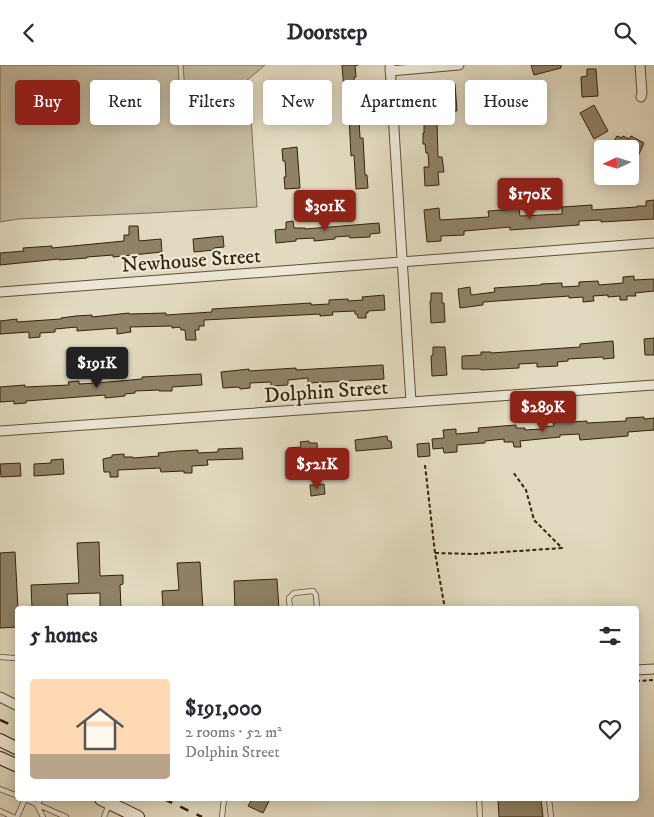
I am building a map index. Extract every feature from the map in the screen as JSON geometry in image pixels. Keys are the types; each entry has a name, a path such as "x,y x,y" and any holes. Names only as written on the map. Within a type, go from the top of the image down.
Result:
{"main road":[{"path":"0,741 15,748"},
{"path":"0,758 15,766"},
{"path":"105,801 138,817"}],"street":[{"path":"411,402 390,68 459,65"},
{"path":"640,65 641,97"},
{"name":"Newhouse Street","path":"0,292 654,243"},
{"name":"Dolphin Street","path":"0,431 654,385"},
{"path":"639,670 654,669"},
{"path":"0,697 15,704"}],"lane":[{"path":"290,606 289,598 294,593 313,591 316,595 317,606"},
{"path":"0,657 14,658"},
{"path":"0,789 15,795"},
{"path":"17,817 23,801"},
{"path":"29,801 66,817"},
{"path":"40,801 38,805 43,817"},
{"path":"104,817 105,801"},
{"path":"222,817 224,801"},
{"path":"479,801 480,817"},
{"path":"549,801 551,817"},
{"path":"0,811 13,817"}],"path":[{"path":"425,465 435,553 444,606"},
{"path":"435,553 474,553 562,548 534,520 526,490 513,472"},
{"path":"639,681 654,680"}],"shaded area":[{"path":"0,65 178,65 179,80 170,80 170,125 251,125 257,207 18,219 0,222"},
{"path":"183,65 265,65 247,80 184,80"}],"building":[{"path":"342,65 355,65 356,77 354,77 354,80 343,80"},
{"path":"531,65 561,65 561,68 534,75"},
{"path":"587,69 596,69 598,96 582,97 581,77 587,76"},
{"path":"455,84 457,111 455,111"},
{"path":"594,105 608,131 594,139 580,113"},
{"path":"349,125 359,125 360,138 363,138 365,175 367,175 368,188 356,189 354,155 351,156"},
{"path":"424,125 437,125 438,157 442,157 444,172 438,172 439,185 425,186 424,167 429,167 428,153 426,153 425,144 423,144"},
{"path":"617,136 629,139 631,136 638,140 615,140"},
{"path":"639,140 644,143 639,154"},
{"path":"297,147 300,188 285,189 285,161 283,161 282,149"},
{"path":"654,200 654,219 601,222 601,220 579,221 579,225 510,230 510,227 464,231 464,235 441,236 441,241 427,242 424,210 439,208 440,220 489,217 488,211 519,209 520,216 562,214 562,207 592,205 592,210 637,207 646,206 646,201"},
{"path":"293,221 294,228 305,229 379,223 380,233 370,234 370,237 335,237 335,239 314,241 314,238 296,239 296,241 276,243 275,230 286,229 286,222"},
{"path":"129,226 138,226 139,241 161,239 162,252 0,265 0,253 24,251 23,248 52,246 52,248 124,241 124,235 129,235"},
{"path":"223,236 224,247 194,252 193,239"},
{"path":"634,276 634,280 654,279 654,291 635,293 636,296 627,296 627,300 620,300 620,296 608,297 608,295 593,296 594,301 583,302 583,297 569,298 569,296 483,302 483,305 460,308 458,289 470,287 471,295 495,292 494,288 541,284 562,283 562,287 579,286 579,282 598,281 599,285 623,283 623,277"},
{"path":"431,293 442,293 445,322 431,323"},
{"path":"384,295 385,310 368,311 366,318 358,318 355,311 332,312 333,315 320,316 320,314 204,320 204,326 199,326 199,330 195,330 196,340 186,340 185,330 181,330 180,327 172,328 172,326 130,327 131,332 117,334 117,328 77,331 77,327 55,329 55,332 40,333 40,337 29,338 29,332 0,334 0,321 17,319 17,322 129,313 166,313 166,315 212,312 212,309 311,303 311,305 329,304 329,300 363,300 362,297"},
{"path":"654,338 654,355 645,355 644,339"},
{"path":"613,341 614,358 568,359 568,361 557,362 558,366 537,367 537,363 519,364 519,368 462,369 462,356 481,355 481,352 491,353 580,347 580,344"},
{"path":"433,347 445,347 447,375 432,376 431,356 433,355"},
{"path":"383,365 384,379 308,383 308,378 288,380 288,385 271,386 271,382 250,383 250,388 240,389 239,387 223,388 221,372 249,369 249,371 296,368 296,370"},
{"path":"201,374 202,385 172,387 172,391 135,391 135,393 125,394 125,396 105,398 105,395 26,401 26,403 14,404 14,401 0,402 0,387 69,385 68,382 79,381 79,384 97,383 142,379 142,377"},
{"path":"644,417 644,419 654,418 654,430 628,432 628,436 580,440 579,434 560,435 560,437 520,441 521,447 514,447 513,442 504,442 504,439 485,441 485,443 457,445 457,452 444,453 443,448 433,449 432,439 444,438 443,430 456,429 456,434 479,432 478,428 516,425 516,428 525,428 525,430 541,429 540,427 554,426 553,423 571,421 587,421 587,423 626,421 626,418"},
{"path":"387,436 388,441 391,441 392,448 356,451 355,440"},
{"path":"309,441 309,443 317,443 318,458 289,459 288,448 301,447 300,442"},
{"path":"429,443 430,456 418,457 417,444"},
{"path":"242,448 243,459 207,460 208,465 192,466 192,473 184,473 184,471 161,472 160,468 118,470 118,477 110,477 110,472 104,472 103,459 112,457 112,455 124,454 124,457 133,458 159,456 158,453 177,451 198,450 198,453 218,452 218,449"},
{"path":"63,459 64,474 34,476 34,464 51,463 51,460"},
{"path":"20,463 21,476 1,477 0,464"},
{"path":"324,484 325,494 311,496 310,485"},
{"path":"99,542 100,576 123,575 123,584 120,585 121,606 100,606 100,593 67,594 68,606 32,606 31,585 79,583 77,543"},
{"path":"15,552 18,606 15,606 15,627 0,628 0,553"},
{"path":"200,562 203,606 163,606 162,591 179,590 177,563"},
{"path":"277,579 279,606 235,606 234,581"},
{"path":"251,801 269,801 263,813 248,806"},
{"path":"498,801 541,801 543,817 499,817"}],"railway":[{"path":"0,720 15,727"},
{"path":"168,801 202,817"}]}
